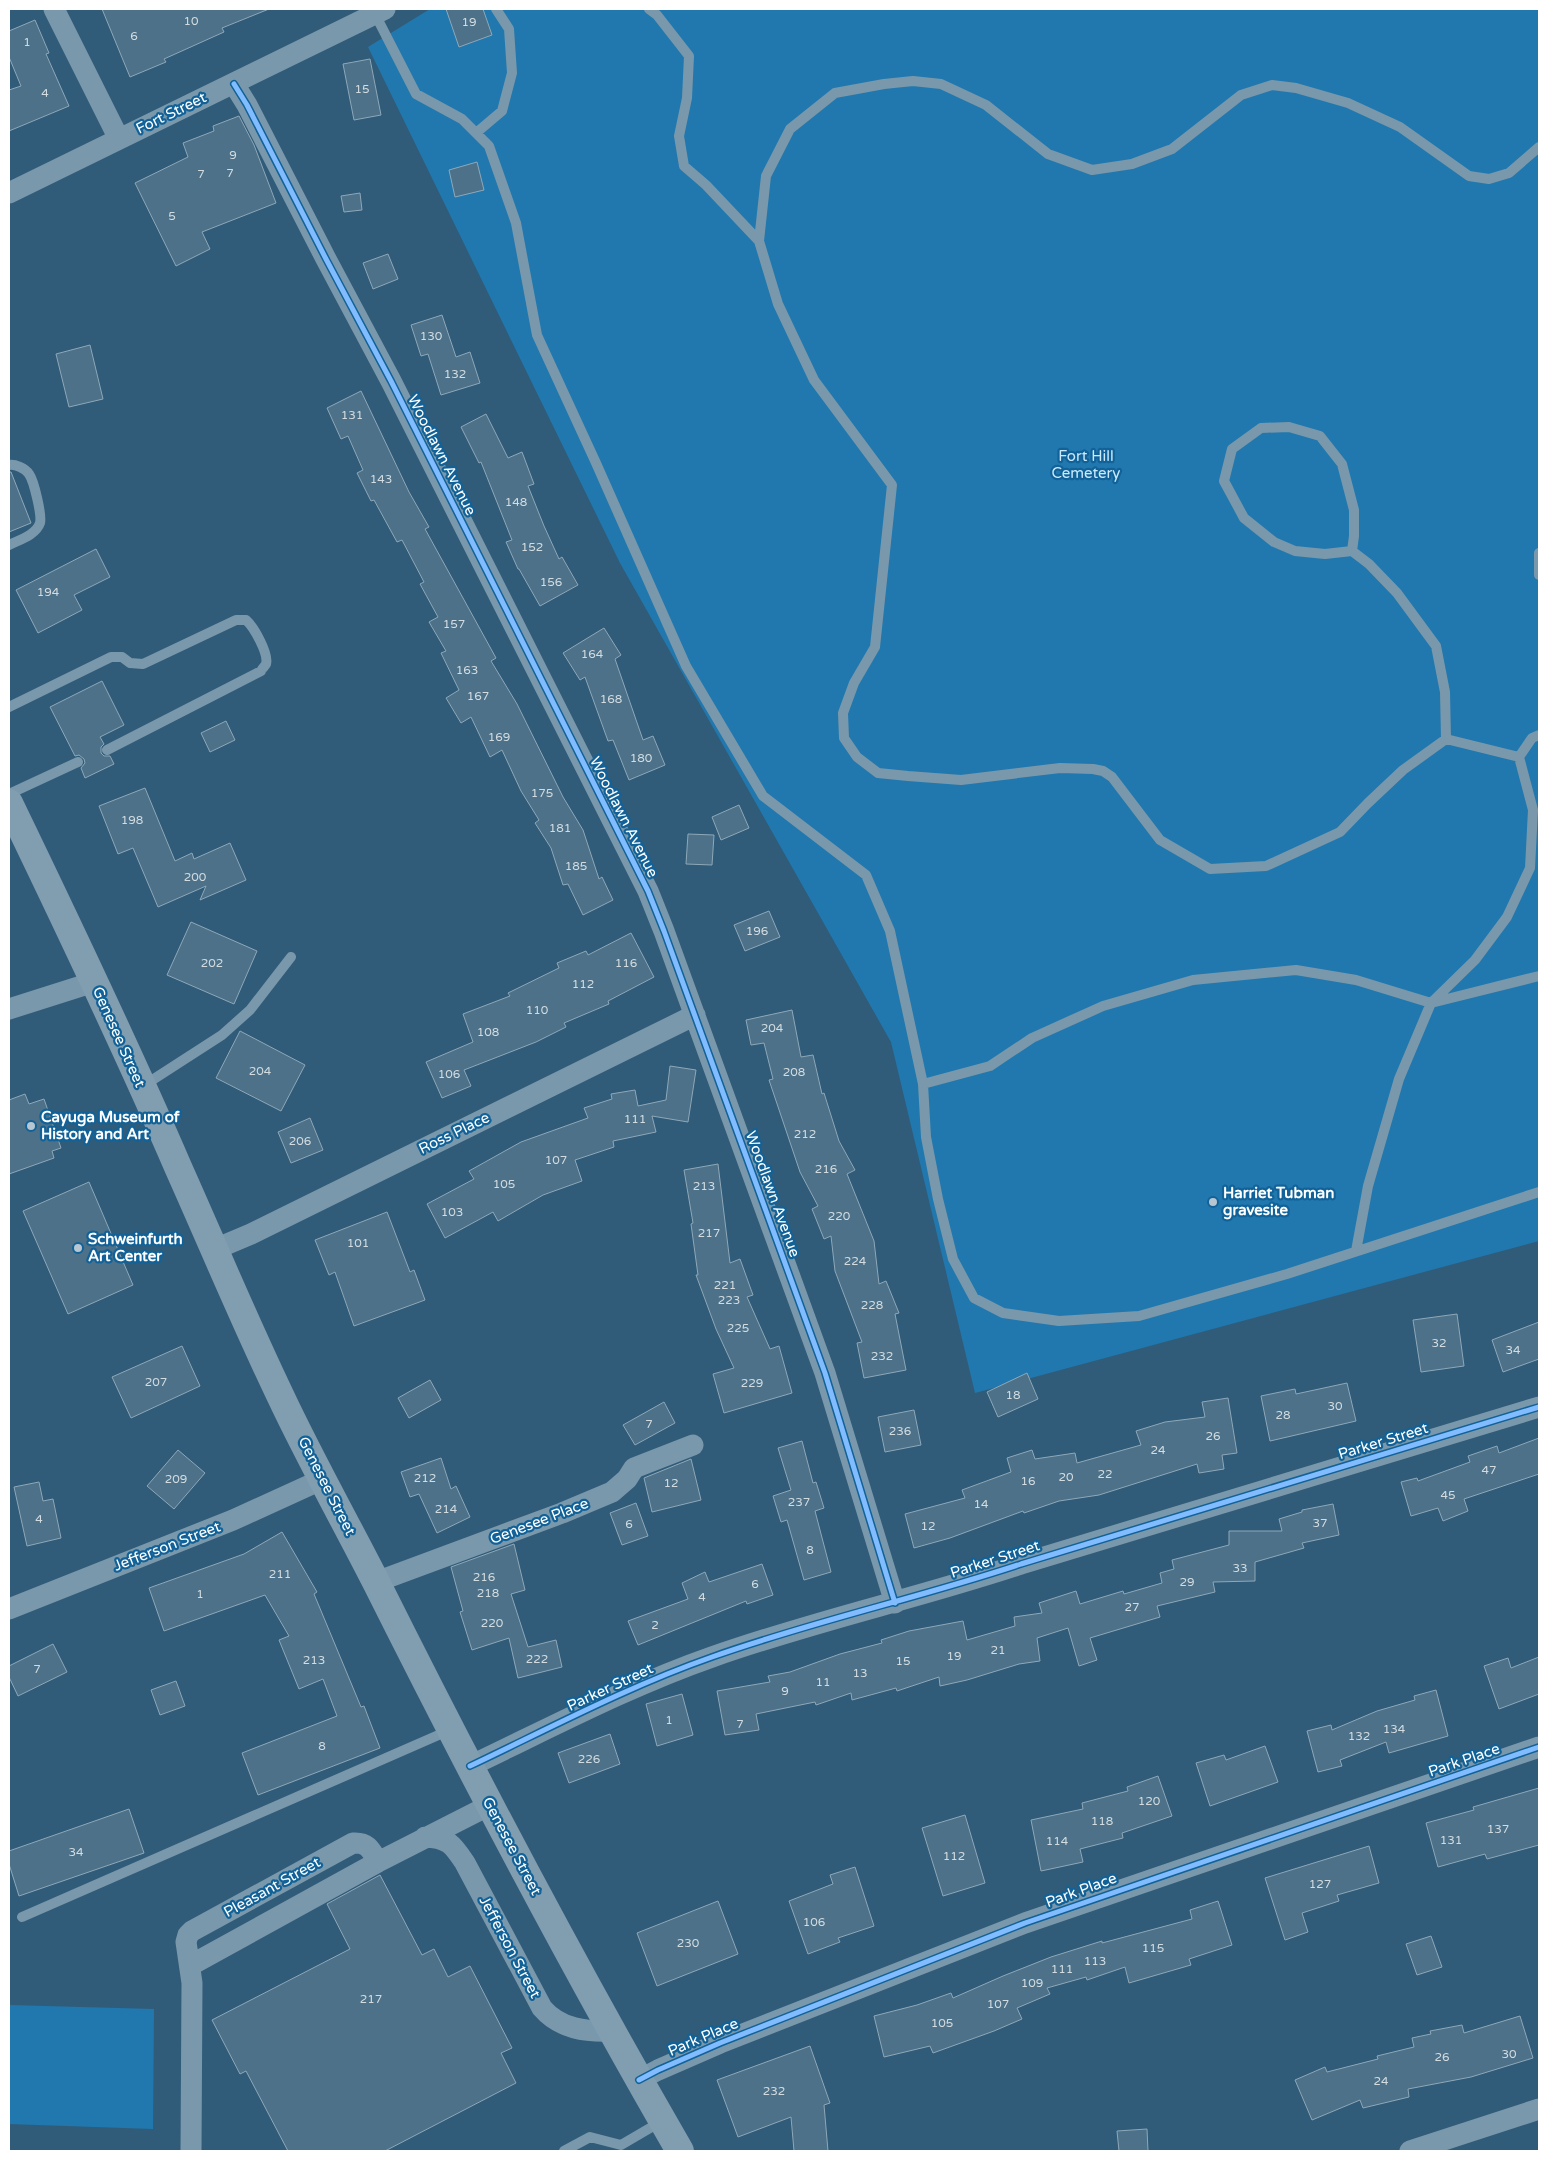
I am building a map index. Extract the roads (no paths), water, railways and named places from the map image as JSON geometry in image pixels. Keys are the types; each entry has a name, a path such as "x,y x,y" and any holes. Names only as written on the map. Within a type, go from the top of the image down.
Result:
{"main road":[{"name":"Genesee Street","path":"9,803 142,1086 213,1250 281,1398 490,1805 612,2031 680,2151"}],"street":[{"path":"54,9 119,139"},
{"name":"Fort Street","path":"9,193 380,12"},
{"name":"Woodlawn Avenue","path":"234,84 247,105 326,260 391,381 648,891 825,1373 895,1603"},
{"path":"9,1009 94,982"},
{"name":"Ross Place","path":"213,1250 251,1234 695,1015"},
{"name":"Parker Street","path":"470,1766 677,1670 758,1642 895,1603 1539,1407"},
{"name":"Genesee Place","path":"376,1582 562,1513 612,1492 627,1479 634,1468 693,1445"},
{"name":"Jefferson Street","path":"9,1609 233,1520 323,1479"},
{"name":"Park Place","path":"639,2080 720,2043 1025,1923 1539,1747"},
{"name":"Pleasant Street","path":"191,1965 378,1862 490,1805"},
{"name":"Jefferson Street","path":"425,1838 440,1838 453,1846 465,1863 542,2008 550,2018 578,2029 612,2031"},
{"name":"Pleasant Street","path":"191,2151 191,1965 186,1942 188,1935 192,1931 353,1843 361,1842 368,1845 378,1862"},
{"path":"1410,2151 1539,2109"}],"lane":[{"path":"476,133 502,111 512,73 509,29 496,9"},
{"path":"649,9 657,14 688,56 687,98 679,136 684,166 706,185 758,241"},
{"path":"380,12 416,94 462,119 489,146 516,222 537,335 686,666 763,796 866,875 890,931 922,1084 926,1137 938,1199 953,1259 974,1298 1004,1313 1059,1321 1139,1316 1287,1274 1539,1192"},
{"path":"1519,757 1446,740 1403,770 1340,832 1266,866 1210,869 1160,840 1112,777 1103,771 1060,768 961,780 878,772 857,757 844,738 843,713 854,683 875,647 892,485 814,380 778,304 758,241 766,176 790,129 834,94 884,84 913,81 942,84 986,105 1048,154 1092,170 1132,164 1172,149 1241,95 1272,86 1296,88 1348,103 1400,127 1469,176 1488,179 1509,173 1539,147"},
{"path":"1352,551 1354,510 1342,464 1320,436 1288,427 1261,428 1232,449 1224,481 1244,518 1274,542 1295,551 1325,554 1352,551 1369,564 1397,593 1436,646 1445,692 1446,740"},
{"path":"9,465 15,464 29,474 40,510 40,523 32,533 9,545"},
{"path":"1539,553 1539,575"},
{"path":"9,707 111,657 122,657 130,663 143,664 236,620 246,620 252,626 266,656 266,665 261,671 107,750"},
{"path":"1356,1251 1368,1186 1399,1078 1431,1003 1481,953 1507,916 1530,868 1533,810 1519,757 1532,738 1539,735"},
{"path":"9,794 78,762"},
{"path":"142,1086 222,1034 250,1010 291,957"},
{"path":"922,1084 990,1066 1032,1038 1103,1006 1193,980 1296,970 1356,980 1431,1003 1539,976"},
{"path":"22,1917 451,1730"},
{"path":"564,2151 590,2138 621,2146 663,2121"}],"place":[{"name":"Cayuga Museum of History and Art","path":"31,1126"},
{"name":"Harriet Tubman gravesite","path":"1213,1202"},
{"name":"Schweinfurth Art Center","path":"78,1248"}],"park label":[{"name":"Fort Hill Cemetery","path":"1086,464"}]}
